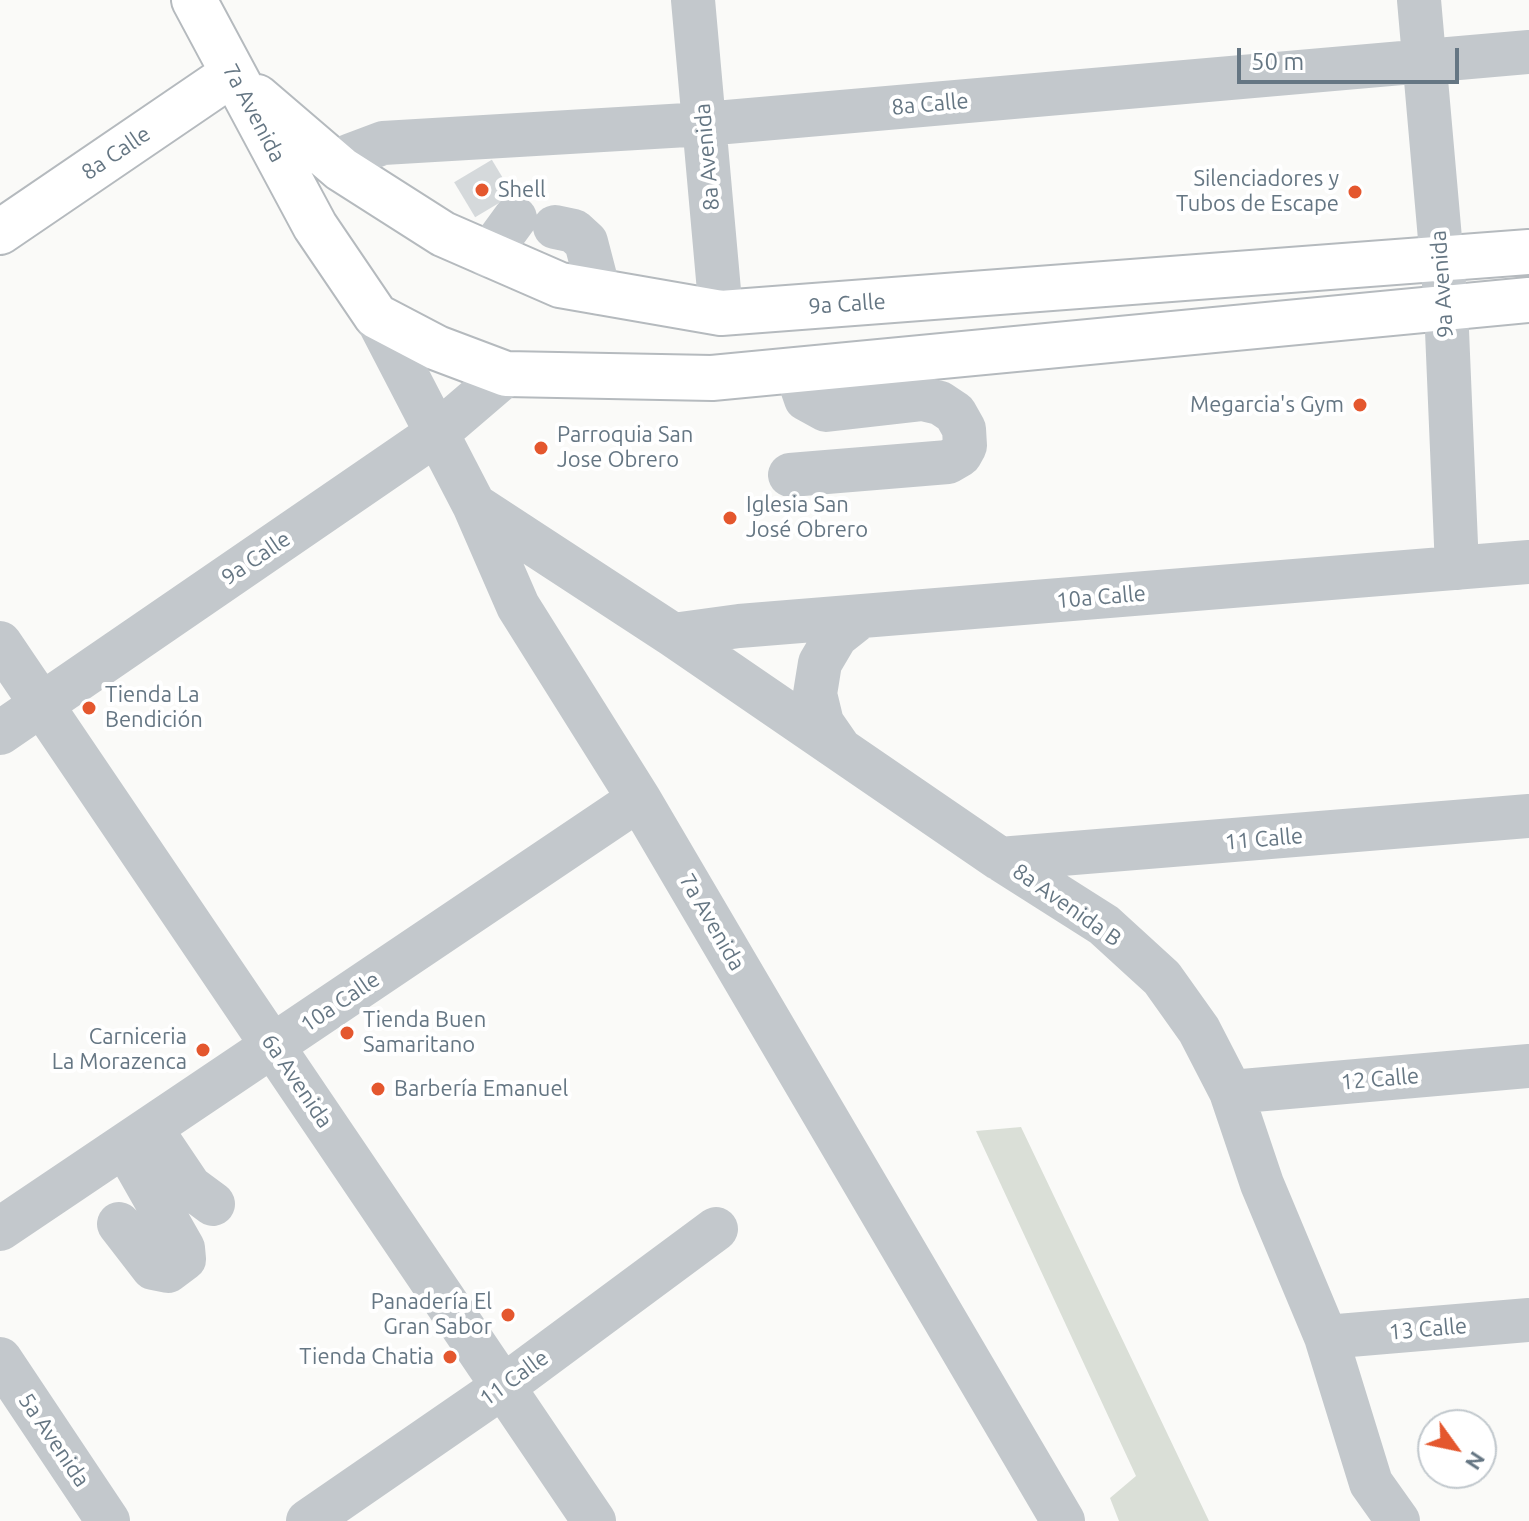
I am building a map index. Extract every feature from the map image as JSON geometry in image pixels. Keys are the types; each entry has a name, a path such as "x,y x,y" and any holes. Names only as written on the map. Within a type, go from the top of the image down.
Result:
{"main road":[{"name":"7a Avenida","path":"194,0 315,226"},
{"name":"9a Calle","path":"232,74 341,169 443,234 560,285 721,313 1529,252"},
{"name":"8a Calle","path":"0,232 232,74"},
{"path":"341,169 318,207 315,226 376,316 437,348 506,374 712,378 1529,300"}],"street":[{"name":"8a Avenida","path":"693,0 721,313"},
{"name":"9a Avenida","path":"1419,0 1446,307 1457,568"},
{"name":"8a Calle","path":"341,169 351,155 363,147 504,198 704,124 1529,52"},
{"path":"488,255 504,198 574,231 586,242 599,292"},
{"name":"7a Avenida","path":"376,316 474,505 518,606 639,799 1063,1521"},
{"path":"790,475 948,462 960,455 965,446 964,429 955,413 940,403 923,399 826,410 806,399 796,370"},
{"name":"9a Calle","path":"0,733 436,434 506,374"},
{"name":"8a Avenida B","path":"474,505 673,635 1000,859 1104,925 1162,978 1199,1030 1231,1092 1262,1184 1326,1337 1371,1483 1398,1521"},
{"name":"10a Calle","path":"673,635 739,626 1529,562"},
{"path":"840,749 822,723 815,694 820,663 836,636 860,617"},
{"name":"6a Avenida","path":"0,643 594,1521"},
{"name":"10a Calle","path":"0,1229 639,799"},
{"name":"11 Calle","path":"1000,859 1529,816"},
{"name":"12 Calle","path":"1231,1092 1529,1066"},
{"path":"138,1138 190,1187 213,1204"},
{"path":"138,1138 140,1230"},
{"name":"11 Calle","path":"308,1521 504,1386 716,1229"},
{"name":"13 Calle","path":"1326,1337 1529,1320"},
{"name":"5a Avenida","path":"0,1359 108,1521"}],"shaded area":[{"path":"1021,1127 1209,1521 1119,1521 1110,1498 1136,1476 976,1131"}],"tunnel":[{"path":"473,171 494,206"}],"place":[{"name":"Shell","path":"482,190"},
{"name":"Silenciadores y Tubos de Escape","path":"1355,192"},
{"name":"Megarcia's Gym","path":"1360,405"},
{"name":"Parroquia San Jose Obrero","path":"541,448"},
{"name":"Iglesia San José Obrero","path":"730,518"},
{"name":"Tienda La Bendición","path":"89,708"},
{"name":"Tienda Buen Samaritano","path":"347,1033"},
{"name":"Carniceria La Morazenca","path":"203,1050"},
{"name":"Barbería Emanuel","path":"378,1089"},
{"name":"Panadería El Gran Sabor","path":"508,1315"},
{"name":"Tienda Chatia","path":"450,1357"}]}
